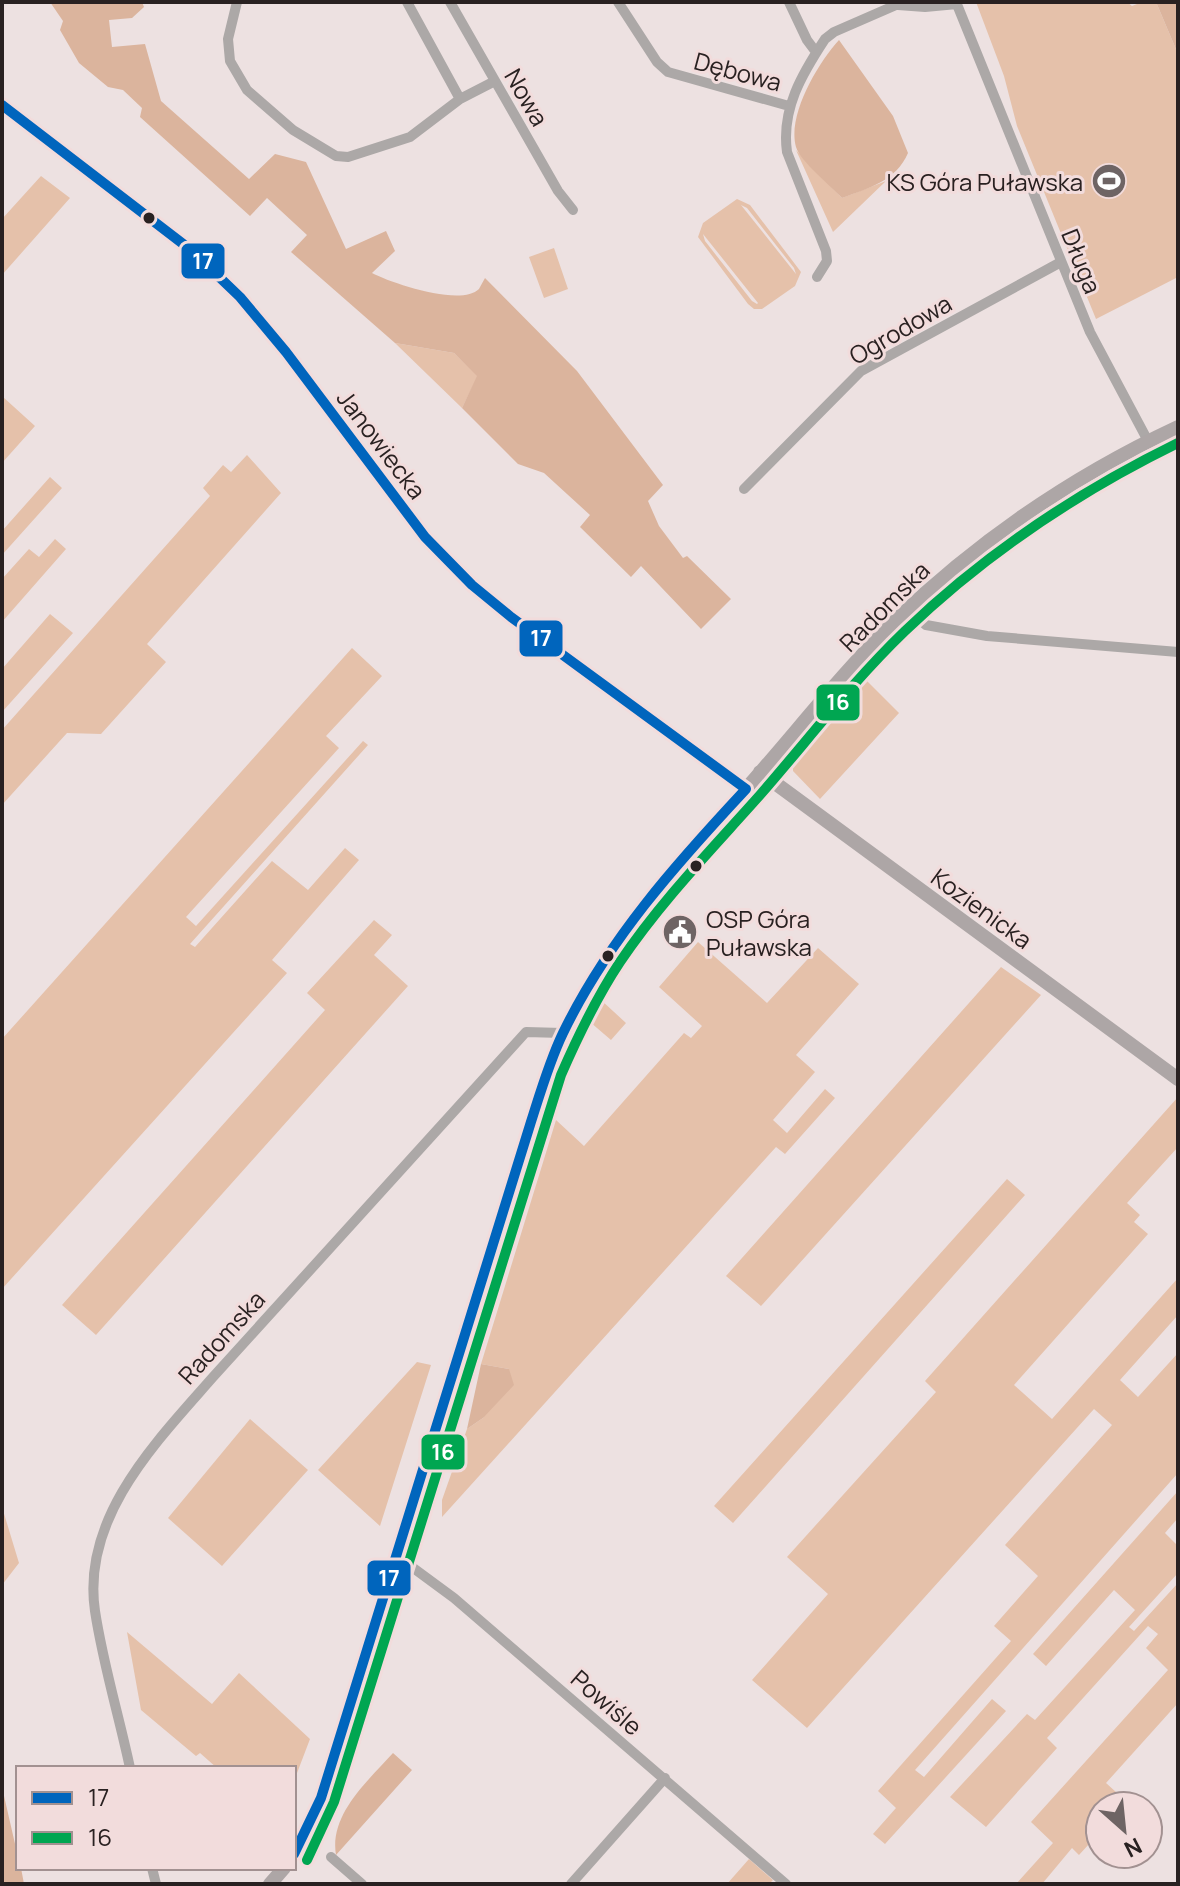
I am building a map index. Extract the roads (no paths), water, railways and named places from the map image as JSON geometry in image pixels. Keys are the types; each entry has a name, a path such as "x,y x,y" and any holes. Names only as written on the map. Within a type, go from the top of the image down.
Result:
{"main road":[{"name":"Janowiecka","path":"2,105 191,250 240,297 286,352 417,527 464,577 511,617 746,789"},
{"name":"Radomska","path":"296,1850 321,1798 530,1125 562,1033 610,949 643,905 872,645 907,610 965,559 1034,508 1089,473 1178,427"},
{"name":"Kozienicka","path":"760,772 1178,1079"}],"street":[{"path":"237,2 228,39 230,61 247,90 293,130 336,156 348,157 410,137 460,99 495,81"},
{"path":"407,2 460,99"},
{"name":"Nowa","path":"450,2 558,191 573,210"},
{"name":"Dębowa","path":"618,2 657,62 668,72 789,106"},
{"path":"789,2 816,52"},
{"path":"817,277 827,261 826,251 787,152 786,119 789,106 816,52 834,32 900,3 925,7 957,3"},
{"name":"Długa","path":"957,3 1090,332 1148,441"},
{"name":"Ogrodowa","path":"744,489 861,371 1061,262"},
{"path":"907,610 926,625 987,636 1178,652"},
{"name":"Radomska","path":"130,1766 95,1609 95,1569 110,1517 131,1476 203,1388 526,1032 562,1033"},
{"name":"Powiśle","path":"397,1556 454,1598 786,1884"},
{"path":"571,1884 665,1778"},
{"path":"331,1857 362,1884"}],"place":[{"name":"KS Góra Puławska","path":"1109,181"},
{"name":"OSP Góra Puławska","path":"680,932"}]}
